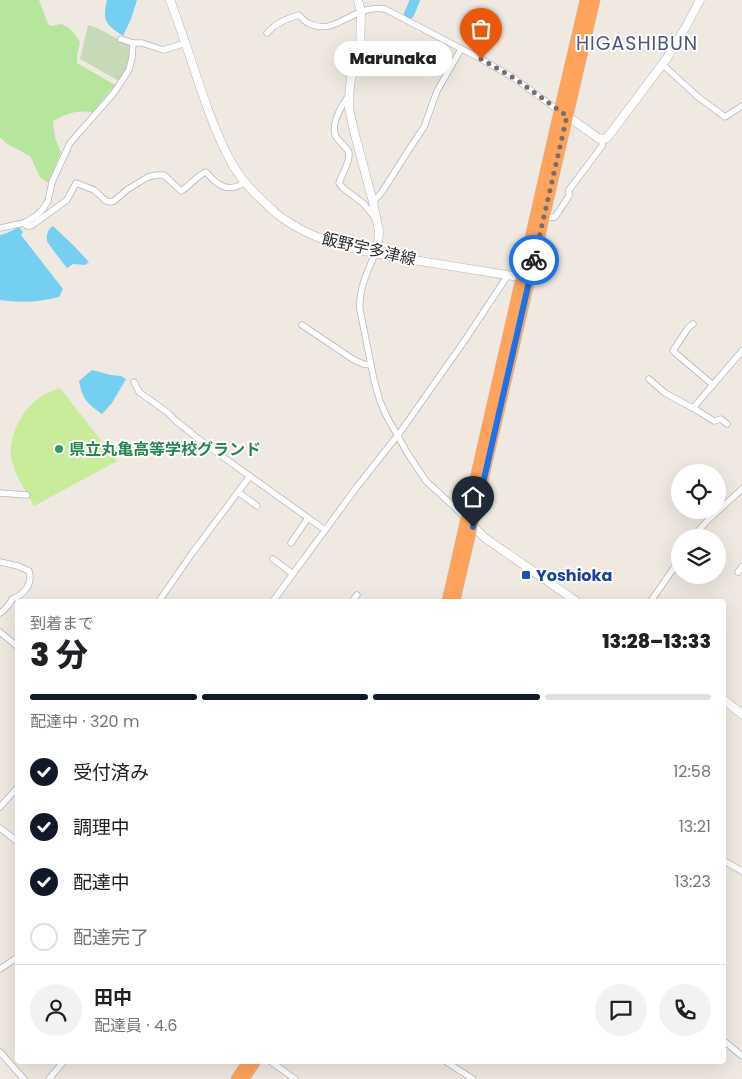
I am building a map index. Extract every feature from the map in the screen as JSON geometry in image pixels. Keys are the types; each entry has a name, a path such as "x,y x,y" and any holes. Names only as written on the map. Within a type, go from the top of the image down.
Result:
{"highway":[{"path":"525,278 544,218 586,0"},
{"path":"448,599 470,523 493,433 525,278 563,114 595,0"},
{"path":"455,599 470,523"},
{"path":"236,1079 246,1064"},
{"path":"244,1079 254,1064"}],"main road":[{"name":"飯野宇多津線","path":"170,0 214,127 234,167 244,182 277,214 312,235 334,244 375,253 525,278"},
{"path":"358,0 361,12 360,55 351,78 349,97 351,118 374,202 379,231 378,246 375,253"},
{"path":"563,114 598,138 607,138 677,42 700,0"},
{"path":"470,523 485,538 573,599"},
{"path":"726,702 742,714"}],"street":[{"path":"267,33 286,19 299,16 307,23 321,27 333,26 361,12 385,8 514,78 563,114"},
{"path":"121,39 163,50 186,43"},
{"path":"0,228 24,223 36,216 43,208 48,201 52,182 70,143 113,94 129,70 133,43"},
{"path":"374,202 424,127 436,91 461,49"},
{"path":"662,64 698,97 725,117 742,106"},
{"path":"349,97 338,114 335,128 336,137 349,153 348,161 339,183 364,204 377,220"},
{"path":"544,218 555,216 570,196 569,190 602,146 603,139"},
{"path":"24,223 27,226 31,226 51,213 67,200 76,183 94,190 106,201 110,202 128,189 156,175 164,175 181,192 201,174 206,172 220,185 228,188 236,188 244,182"},
{"path":"375,253 365,276 359,302 370,365 382,408 426,482 438,491 470,523"},
{"path":"274,599 356,488 398,435 508,275"},
{"path":"693,324 688,328 673,351 713,384"},
{"path":"302,325 354,360 370,365"},
{"path":"693,408 742,351"},
{"path":"649,379 665,393 714,420 721,419 728,424"},
{"path":"134,382 139,392 168,412 190,432 325,530"},
{"path":"160,599 250,476"},
{"path":"700,529 742,489"},
{"path":"238,492 257,506"},
{"path":"0,493 27,495"},
{"path":"291,543 308,518"},
{"path":"274,559 293,574"},
{"path":"0,562 18,566 29,571 31,578 29,586 24,592 19,597 12,599 6,610 0,613"},
{"path":"651,599 671,572"},
{"path":"354,599 358,595"},
{"path":"0,632 15,644"},
{"path":"0,808 15,790"},
{"path":"0,828 15,840"},
{"path":"726,862 742,871"},
{"path":"0,969 15,958"},
{"path":"726,1044 742,1056"},
{"path":"0,1052 24,1079"},
{"path":"49,1079 62,1064"},
{"path":"274,1064 295,1079"},
{"path":"450,1064 473,1079"}],"green space":[{"path":"0,0 39,0 48,24 51,26 62,24 69,28 80,42 77,63 115,85 93,112 82,111 72,113 53,121 55,138 61,152 48,183 40,177 30,156 6,143 0,137"},
{"path":"88,25 130,45 128,64 119,81 80,59"},
{"name":"県立丸亀高等学校グランド","path":"60,388 117,461 34,506 14,469 11,456 12,439 23,414 29,407 44,395"}],"water":[{"path":"107,0 137,0 123,36 109,25 105,18"},
{"path":"53,226 89,262 85,265 73,264 67,268 47,241 48,232"},
{"path":"19,227 23,232 21,235 63,289 59,297 30,302 0,300 0,235"},
{"path":"92,370 121,376 126,379 112,403 102,414 86,400 79,381"}],"waterway":[{"path":"409,14 415,0"}],"way so far":[{"path":"481,59 514,78 567,116 534,260"}],"place":[{"name":"Marunaka","path":"481,59"},
{"name":"県立丸亀高等学校グランド","path":"59,449"},
{"name":"Yoshioka","path":"526,575"}],"district":[{"name":"HIGASHIBUN","path":"637,43"}],"route":[{"path":"473,527 534,260"}]}
